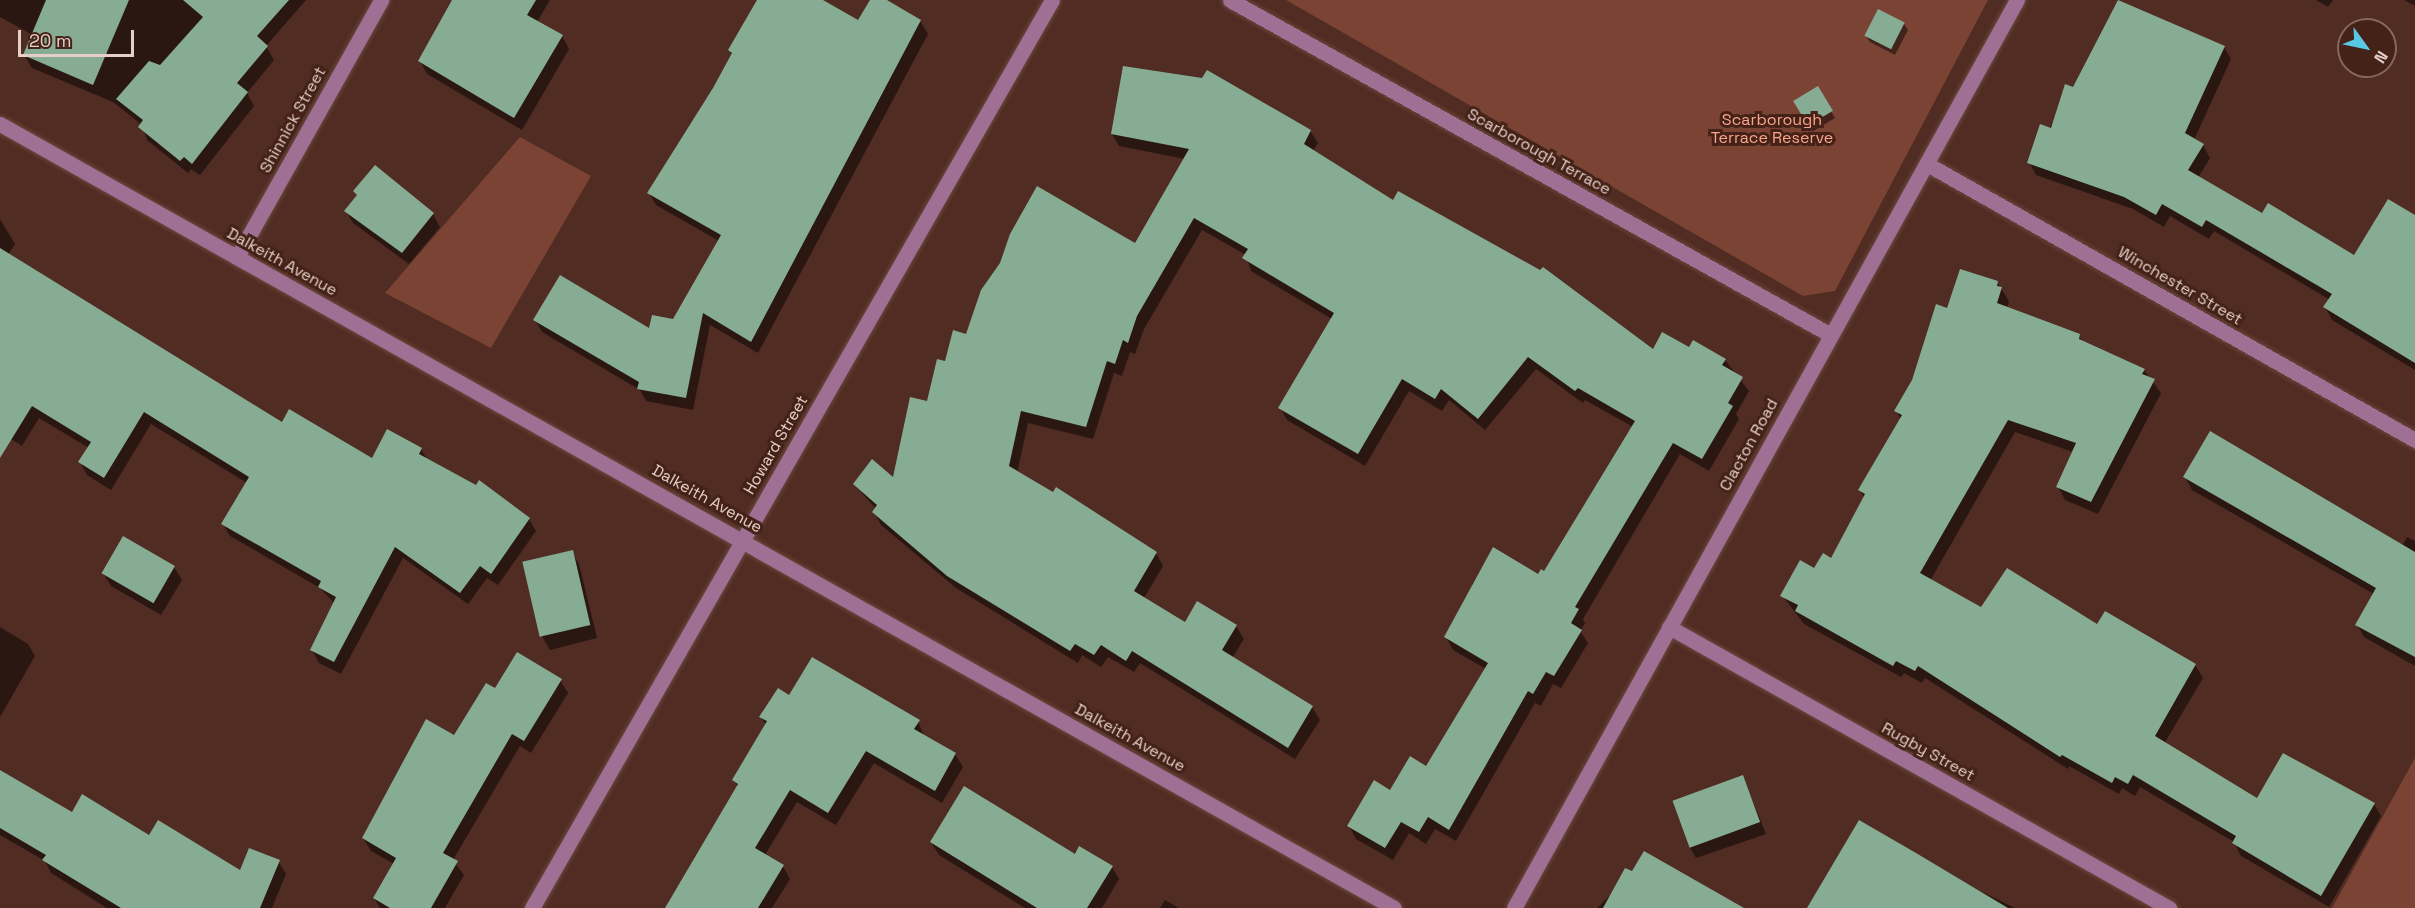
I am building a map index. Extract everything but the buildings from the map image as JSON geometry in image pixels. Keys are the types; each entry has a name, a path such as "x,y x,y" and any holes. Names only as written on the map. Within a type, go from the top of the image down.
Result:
{"street":[{"name":"Shinnick Street","path":"237,257 381,0"},
{"name":"Howard Street","path":"532,908 1052,0"},
{"name":"Scarborough Terrace","path":"1230,0 1831,335"},
{"name":"Clacton Road","path":"1514,908 2017,0"},
{"name":"Dalkeith Avenue","path":"0,124 742,539 1394,908"},
{"name":"Winchester Street","path":"1926,164 2415,440"},
{"name":"Rugby Street","path":"1669,627 2169,908"}],"green space":[{"name":"Scarborough Terrace Reserve","path":"1286,0 1988,0 1835,291 1803,296"},
{"path":"520,137 591,176 491,348 385,293"},
{"path":"2415,758 2415,908 2332,908"}]}
